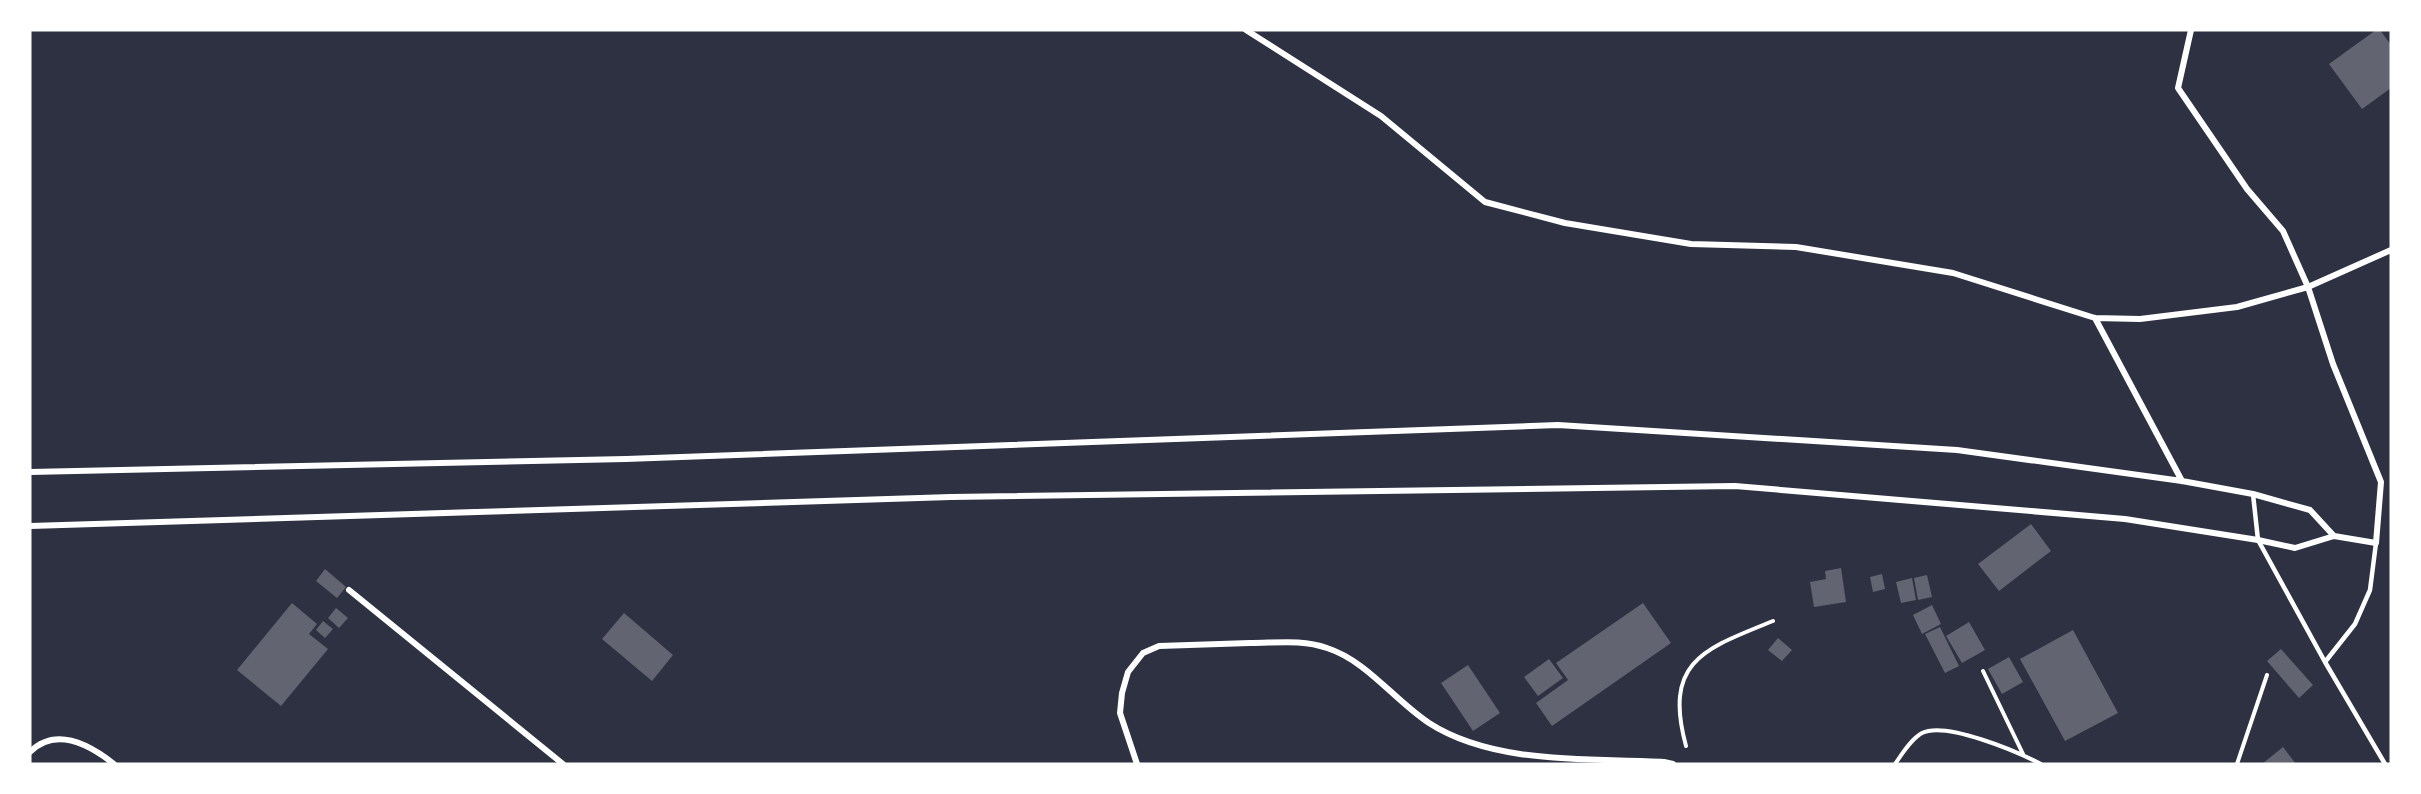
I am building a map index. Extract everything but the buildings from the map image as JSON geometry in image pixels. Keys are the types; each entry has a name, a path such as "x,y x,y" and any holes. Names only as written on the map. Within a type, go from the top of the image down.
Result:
{"street":[{"path":"1246,30 1381,116 1485,202 1565,223 1691,244 1796,247 1953,273 2095,318 2140,319 2237,307 2308,288 2391,250"},
{"path":"30,526 951,497 1735,486 2126,519 2295,548 2334,536 2376,543 2380,483 2333,364 2308,288 2283,231 2247,189 2178,88 2191,30"},
{"path":"2095,318 2182,481"},
{"path":"30,472 638,458 1558,425 1957,450 2182,481 2253,494 2310,510 2334,536"},
{"path":"349,590 563,764"},
{"path":"1137,764 1120,713 1122,693 1128,672 1143,653 1159,646 1303,642 1327,648 1345,656 1429,723 1467,741 1505,752 1673,764"},
{"path":"30,752 37,745 58,739 77,741 97,751 114,764"}],"lane":[{"path":"2253,494 2258,540 2325,662 2385,764"},
{"path":"2325,662 2355,624 2370,591 2376,543"}],"path":[{"path":"1689,754 1678,713 1680,690 1689,670 1705,653 1725,640 1773,621"},
{"path":"1983,671 2023,755"},
{"path":"2237,764 2267,675"},
{"path":"1895,764 1906,748 1923,733 1941,730 1967,735 2023,755 2041,764"}]}
